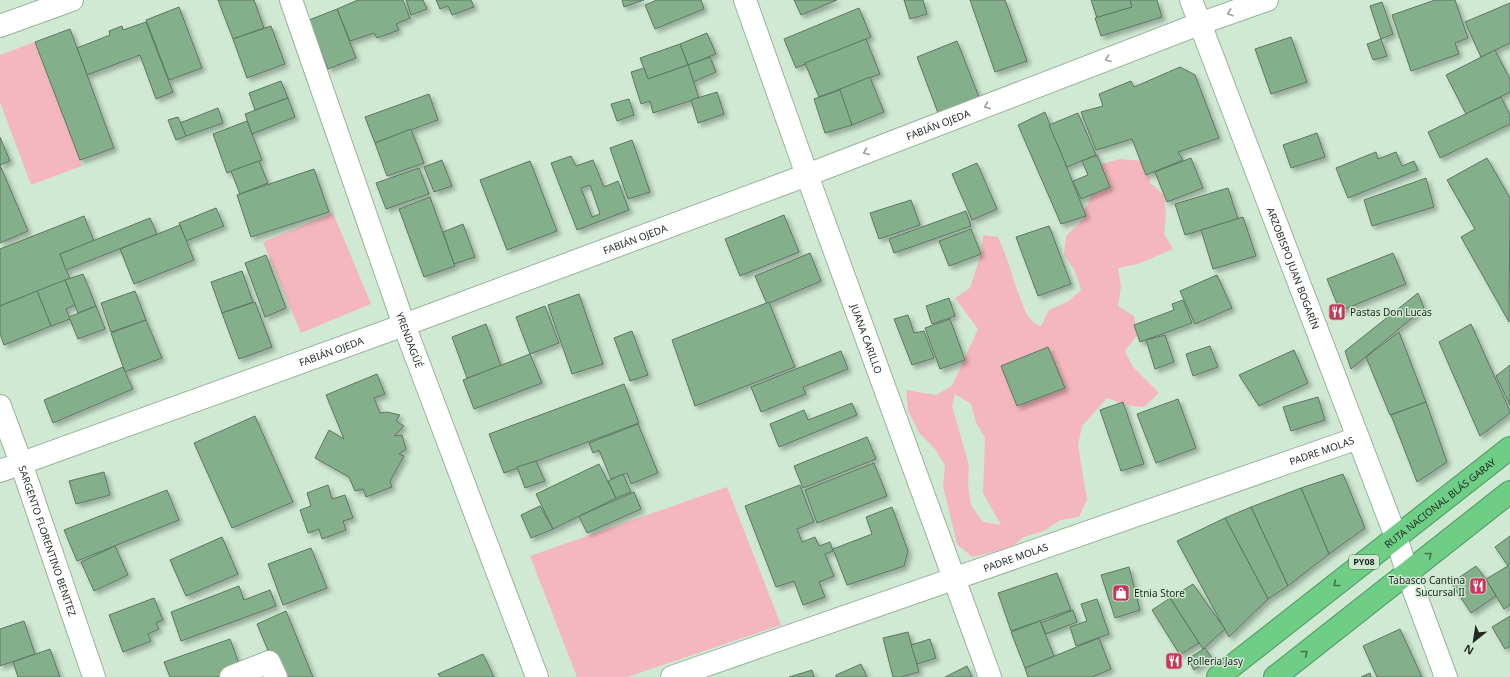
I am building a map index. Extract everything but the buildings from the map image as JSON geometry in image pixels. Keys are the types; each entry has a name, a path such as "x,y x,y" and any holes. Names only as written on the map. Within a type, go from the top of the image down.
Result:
{"highway":[{"name":"RUTA NACIONAL BLÁS GARAY","path":"1218,677 1510,448"},
{"path":"1275,677 1510,492"}],"street":[{"path":"0,26 72,0"},
{"name":"YRENDAGÜÉ","path":"291,0 404,324 538,677"},
{"name":"JUANA CARILLO","path":"745,0 807,175 990,677"},
{"name":"ARZOBISPO JUAN BOGARÍN","path":"1191,0 1396,537 1407,572 1446,677"},
{"name":"FABIÁN OJEDA","path":"0,472 807,175 1200,24 1267,0"},
{"name":"SARGENTO FLORENTINO BENITEZ","path":"0,406 94,677"},
{"name":"PADRE MOLAS","path":"672,677 1358,438"},
{"path":"231,677 269,662 276,677"}],"shaded area":[{"path":"35,42 82,166 31,185 0,102 0,55"},
{"path":"1120,159 1143,161 1148,165 1150,183 1164,195 1166,215 1164,234 1173,249 1138,264 1118,268 1121,287 1118,306 1134,316 1137,335 1125,351 1133,367 1159,393 1144,407 1125,405 1107,398 1082,426 1078,445 1087,500 1079,517 1060,520 1044,531 1024,537 1010,548 972,557 957,544 943,486 945,466 935,449 920,434 908,411 906,390 936,395 952,386 978,329 955,298 970,288 981,254 983,235 998,237 1025,311 1035,323 1041,326 1049,310 1067,302 1081,290 1075,271 1064,255 1066,236 1085,217 1079,219 1089,202 1094,182 1101,164","holes":["1048,348 1064,388 1017,406 1001,366","955,394 971,404 976,422 985,438 983,493 1001,525 983,522 971,505 968,485 969,465 952,406"]},
{"path":"333,213 371,304 301,333 263,242"},
{"path":"727,487 781,625 627,677 577,677 530,556"}],"place":[{"name":"Pastas Don Lucas","path":"1337,312"},
{"name":"Tabasco Cantina Sucursal II","path":"1478,586"},
{"name":"Etnia Store","path":"1121,593"},
{"name":"Polleria Jasy","path":"1174,661"}]}
